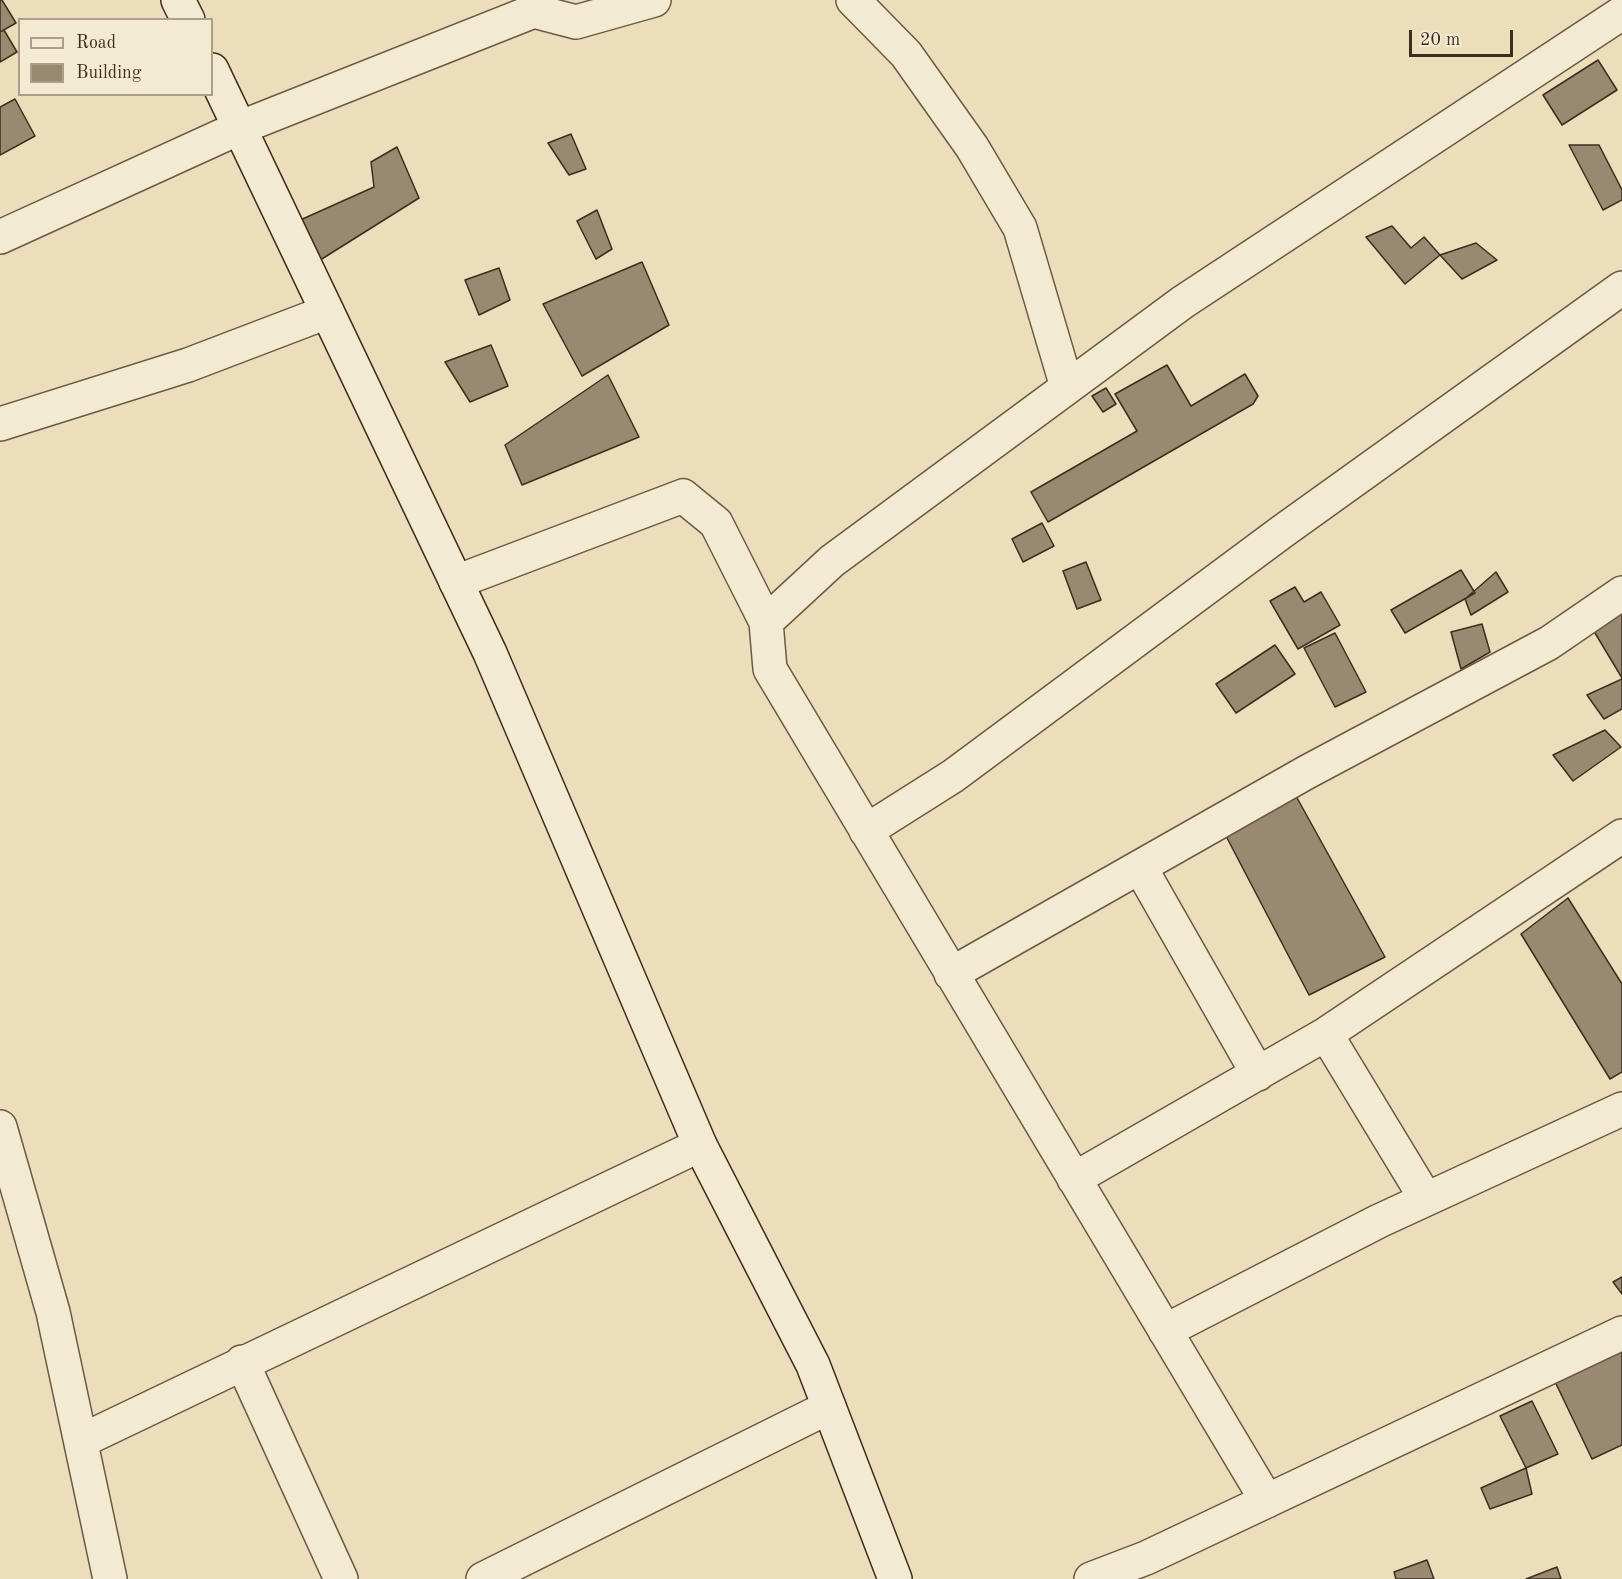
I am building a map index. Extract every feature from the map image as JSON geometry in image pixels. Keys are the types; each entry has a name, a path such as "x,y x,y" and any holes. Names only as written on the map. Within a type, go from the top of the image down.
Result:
{"street":[{"path":"178,0 187,18"},
{"path":"0,237 239,128 534,11 576,22 654,0"},
{"path":"853,0 906,54 972,147 1020,228 1067,387"},
{"path":"766,622 832,561 1183,302 1622,13"},
{"path":"213,72 490,652 700,1145 813,1365 895,1579"},
{"path":"866,831 953,776 1283,531 1622,288"},
{"path":"0,424 188,365 327,312"},
{"path":"456,582 683,496 716,523 766,622 770,669 1267,1501"},
{"path":"951,974 1307,772 1550,643 1622,593"},
{"path":"1074,1179 1326,1034 1622,836"},
{"path":"1140,867 1258,1074"},
{"path":"1326,1034 1426,1199"},
{"path":"1165,1330 1379,1221 1622,1109"},
{"path":"0,1127 53,1312 110,1579"},
{"path":"81,1441 242,1362 700,1145"},
{"path":"1091,1579 1146,1558 1622,1333"},
{"path":"242,1362 341,1579"},
{"path":"483,1579 829,1407"}],"building":[{"path":"0,0 16,23 0,32"},
{"path":"4,30 17,52 0,62 0,32"},
{"path":"1598,60 1617,90 1562,125 1543,95"},
{"path":"15,99 35,136 0,155 0,107"},
{"path":"571,134 586,169 569,175 548,143"},
{"path":"1569,145 1599,145 1622,190 1622,200 1603,210"},
{"path":"397,147 419,198 317,262 298,221 374,187 371,162"},
{"path":"597,210 612,249 596,259 577,221"},
{"path":"1392,226 1411,248 1424,237 1440,255 1405,284 1366,237"},
{"path":"1476,243 1497,260 1462,279 1440,255"},
{"path":"642,262 669,325 582,376 543,304"},
{"path":"499,268 510,300 479,315 465,280"},
{"path":"491,345 508,386 470,402 445,362"},
{"path":"1167,365 1191,406 1245,374 1258,396 1253,404 1048,522 1031,492 1137,431 1115,394"},
{"path":"608,375 639,437 522,485 505,445"},
{"path":"1106,388 1116,404 1103,412 1092,396"},
{"path":"1042,523 1054,546 1023,562 1012,539"},
{"path":"1086,562 1101,600 1077,609 1063,571"},
{"path":"1461,570 1475,593 1405,633 1391,610"},
{"path":"1496,572 1508,592 1471,615 1465,599"},
{"path":"1295,587 1304,602 1321,592 1340,625 1298,649 1270,601"},
{"path":"1622,610 1622,678 1592,628"},
{"path":"1482,624 1490,652 1461,669 1451,632"},
{"path":"1335,633 1366,692 1335,707 1304,648"},
{"path":"1275,645 1295,674 1236,713 1216,684"},
{"path":"1622,679 1622,709 1604,719 1587,695"},
{"path":"1605,730 1621,747 1573,781 1553,755"},
{"path":"1296,796 1385,957 1309,995 1226,836"},
{"path":"1568,898 1622,984 1622,1072 1610,1079 1521,934"},
{"path":"1622,1277 1622,1294 1613,1282"},
{"path":"1622,1333 1622,1445 1592,1459 1548,1367"},
{"path":"1532,1401 1558,1454 1526,1468 1500,1416"},
{"path":"1526,1468 1532,1494 1490,1509 1481,1488"},
{"path":"1427,1560 1434,1579 1396,1579 1394,1572"},
{"path":"1557,1567 1561,1579 1526,1579"}]}
